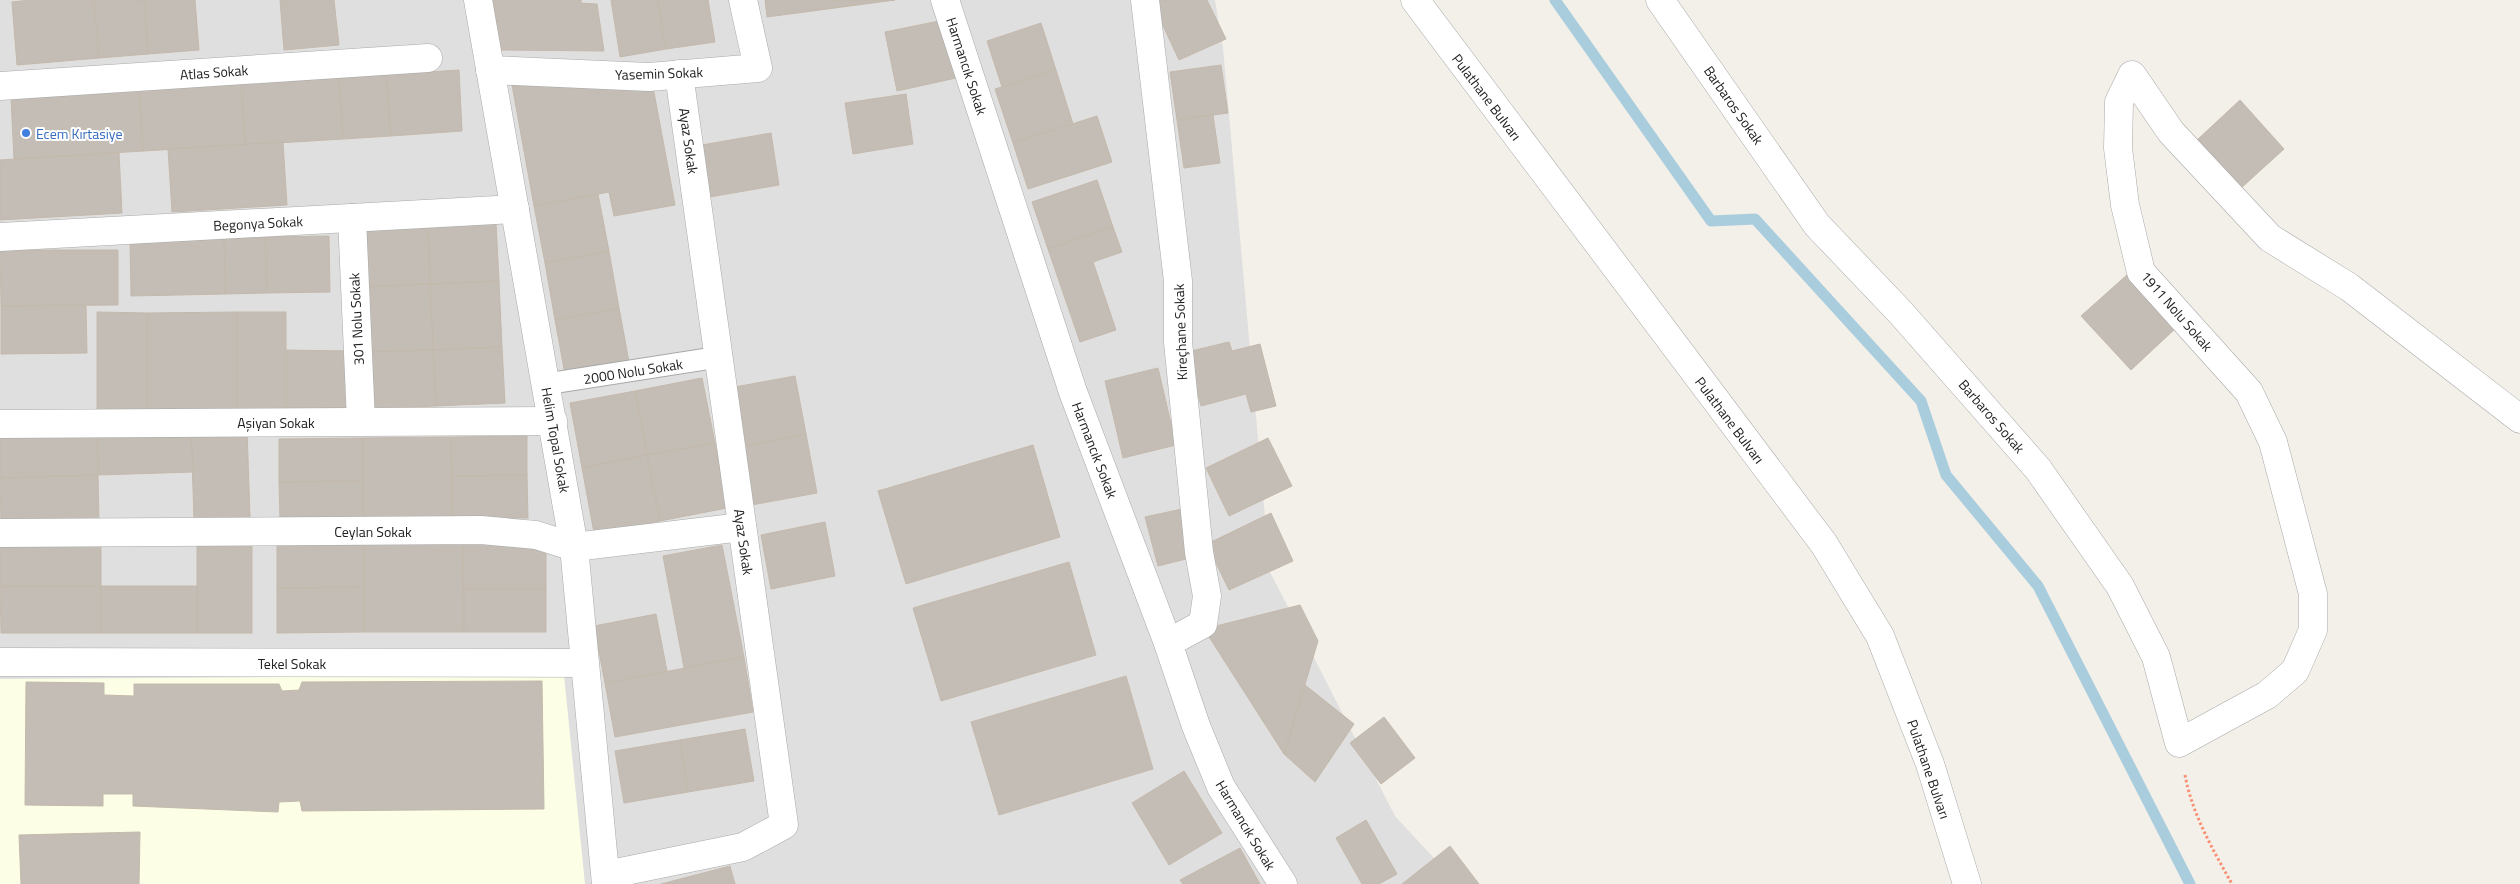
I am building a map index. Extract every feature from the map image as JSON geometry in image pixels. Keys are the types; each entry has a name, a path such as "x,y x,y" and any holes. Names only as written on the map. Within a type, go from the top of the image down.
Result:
{"street":[{"name":"Helim Topal Sokak","path":"478,0 574,547 606,879"},
{"name":"Yasemin Sokak","path":"490,70 649,77 758,68 743,0"},
{"name":"Harmancık Sokak","path":"945,0 1073,392 1168,643 1196,726 1221,787 1283,884"},
{"name":"Kireçhane Sokak","path":"1145,0 1178,280 1178,342 1199,552 1207,596 1203,624 1168,643"},
{"name":"Pulathane Bulvarı","path":"1414,0 1824,544 1880,636 1930,764 1967,884"},
{"name":"Barbaros Sokak","path":"1660,0 1817,225 1901,313 2038,469 2120,586 2156,656 2179,742"},
{"name":"Atlas Sokak","path":"0,86 428,58"},
{"name":"Ayaz Sokak","path":"606,879 744,847 784,824 679,74"},
{"name":"1911 Nolu Sokak","path":"2179,742 2266,696 2295,670 2313,630 2313,594 2273,442 2249,392 2140,272 2125,205 2118,148 2120,102 2132,75 2171,132 2270,238 2349,287 2520,419"},
{"name":"Begonya Sokak","path":"0,237 515,209"},
{"name":"301 Nolu Sokak","path":"352,218 361,421"},
{"name":"Aşiyan Sokak","path":"0,424 553,421"},
{"name":"Ceylan Sokak","path":"0,533 482,530 536,535 574,547 742,527"},
{"name":"Tekel Sokak","path":"0,662 584,663"}],"lane":[{"name":"2000 Nolu Sokak","path":"546,384 719,357"}],"path":[{"path":"2179,742 2187,786 2207,839 2232,884"}],"shaded area":[{"path":"0,0 1215,0 1223,48 1270,572 1395,816 1458,884 0,884"},
{"path":"564,675 585,884 0,884 0,679"}],"building":[{"path":"30,0 94,0 99,58 17,65 12,2"},
{"path":"94,0 144,0 148,54 99,58"},
{"path":"144,0 195,0 199,50 148,54"},
{"path":"280,0 334,0 339,45 284,50"},
{"path":"493,0 581,0 581,3 597,4 604,51 501,50"},
{"path":"611,0 658,0 666,49 620,57"},
{"path":"658,0 708,0 715,42 666,49"},
{"path":"765,0 895,0 767,17"},
{"path":"1151,0 1207,0 1226,39 1179,60"},
{"path":"944,20 956,78 897,91 885,32"},
{"path":"1041,23 1056,70 1002,87 987,41"},
{"path":"1221,65 1228,113 1177,120 1170,72"},
{"path":"459,70 462,131 391,136 386,75"},
{"path":"1056,70 1073,124 1013,143 995,89"},
{"path":"386,75 391,136 343,139 339,78"},
{"path":"339,78 343,139 245,145 241,84"},
{"path":"241,84 245,145 143,151 139,90"},
{"path":"512,85 653,87 675,205 614,216 609,192 534,206"},
{"path":"139,90 143,151 14,159 11,98"},
{"path":"906,94 913,144 853,154 845,103"},
{"path":"2240,100 2284,149 2240,189 2196,141"},
{"path":"1213,115 1220,163 1184,168 1177,120"},
{"path":"1097,116 1112,162 1028,189 1013,143"},
{"path":"771,133 779,185 704,198 696,146"},
{"path":"283,142 287,205 172,212 168,149"},
{"path":"119,153 122,213 0,220 0,160"},
{"path":"1097,180 1113,227 1048,249 1032,202"},
{"path":"598,194 609,251 545,263 534,206"},
{"path":"496,223 499,281 430,284 428,226"},
{"path":"428,226 430,284 365,287 362,228"},
{"path":"1113,227 1122,252 1093,262 1116,330 1080,342 1048,249"},
{"path":"329,236 330,292 267,293 265,237"},
{"path":"265,237 267,293 225,294 224,238"},
{"path":"224,238 225,294 131,296 130,240"},
{"path":"0,250 118,250 118,305 1,306"},
{"path":"609,251 619,308 555,320 545,263"},
{"path":"2128,274 2177,327 2131,370 2081,316"},
{"path":"499,281 502,347 433,350 430,284"},
{"path":"430,284 433,350 368,352 365,287"},
{"path":"86,305 87,353 1,354 1,306"},
{"path":"619,308 629,362 565,374 555,320"},
{"path":"97,312 147,313 147,410 97,410"},
{"path":"237,312 237,410 147,410 147,313"},
{"path":"237,312 286,312 286,410 237,410"},
{"path":"1229,342 1232,351 1260,344 1276,406 1251,412 1246,394 1201,406 1187,352"},
{"path":"502,347 505,403 436,406 433,350"},
{"path":"286,350 348,351 348,410 286,410"},
{"path":"433,350 436,406 370,409 368,352"},
{"path":"1158,368 1176,445 1123,458 1105,381"},
{"path":"795,376 806,434 735,448 724,389"},
{"path":"702,378 715,443 647,455 635,391"},
{"path":"635,391 647,455 582,468 570,403"},
{"path":"247,428 250,517 194,519 191,430"},
{"path":"191,430 193,472 98,475 97,433"},
{"path":"97,433 98,475 0,478 0,436"},
{"path":"806,434 817,493 746,506 735,448"},
{"path":"527,436 527,475 452,476 451,437"},
{"path":"451,437 452,519 363,520 363,438"},
{"path":"363,438 363,481 279,482 279,439"},
{"path":"1268,438 1292,486 1229,516 1206,468"},
{"path":"715,443 727,508 660,521 647,455"},
{"path":"1033,445 1060,537 906,584 878,491"},
{"path":"647,455 660,521 594,533 582,468"},
{"path":"98,475 99,521 1,525 0,478"},
{"path":"527,475 528,518 452,519 452,476"},
{"path":"363,481 363,520 280,521 279,482"},
{"path":"1182,509 1194,557 1158,566 1145,517"},
{"path":"1271,513 1293,561 1229,590 1207,544"},
{"path":"825,522 835,576 771,589 761,535"},
{"path":"0,542 101,542 101,586 0,586"},
{"path":"197,542 252,542 252,633 197,633"},
{"path":"546,543 546,589 464,589 463,544"},
{"path":"364,544 364,587 277,588 277,545"},
{"path":"364,544 463,544 464,632 364,632"},
{"path":"722,545 744,657 684,668 663,556"},
{"path":"1069,562 1096,655 941,701 913,608"},
{"path":"0,586 101,586 101,633 1,633"},
{"path":"101,586 197,586 197,633 101,633"},
{"path":"364,587 364,632 277,633 277,588"},
{"path":"464,589 546,589 546,632 464,632"},
{"path":"1300,605 1318,641 1284,754 1204,629"},
{"path":"656,614 667,671 605,683 594,626"},
{"path":"744,657 753,712 615,737 605,683"},
{"path":"1126,676 1153,769 999,815 971,722"},
{"path":"542,681 544,809 302,811 300,801 279,802 278,812 133,806 133,794 103,794 103,806 25,805 26,682 104,683 104,695 134,696 134,684 279,684 282,691 299,690 302,682"},
{"path":"1305,685 1354,724 1315,782 1284,754"},
{"path":"1384,717 1415,758 1381,784 1350,743"},
{"path":"745,729 754,781 688,792 680,740"},
{"path":"680,740 688,792 624,803 615,751"},
{"path":"1184,771 1222,833 1169,865 1132,803"},
{"path":"1366,820 1397,874 1379,884 1362,884 1336,838"},
{"path":"140,832 139,884 21,884 19,835"},
{"path":"1450,846 1479,884 1402,884"},
{"path":"1240,848 1260,884 1183,884 1180,880"},
{"path":"730,866 735,884 661,884"}],"waterway":[{"path":"1555,0 1711,221 1755,219 1921,401 1946,475 2038,586 2190,884"}],"place":[{"name":"Ecem Kırtasiye","path":"26,133"}]}
